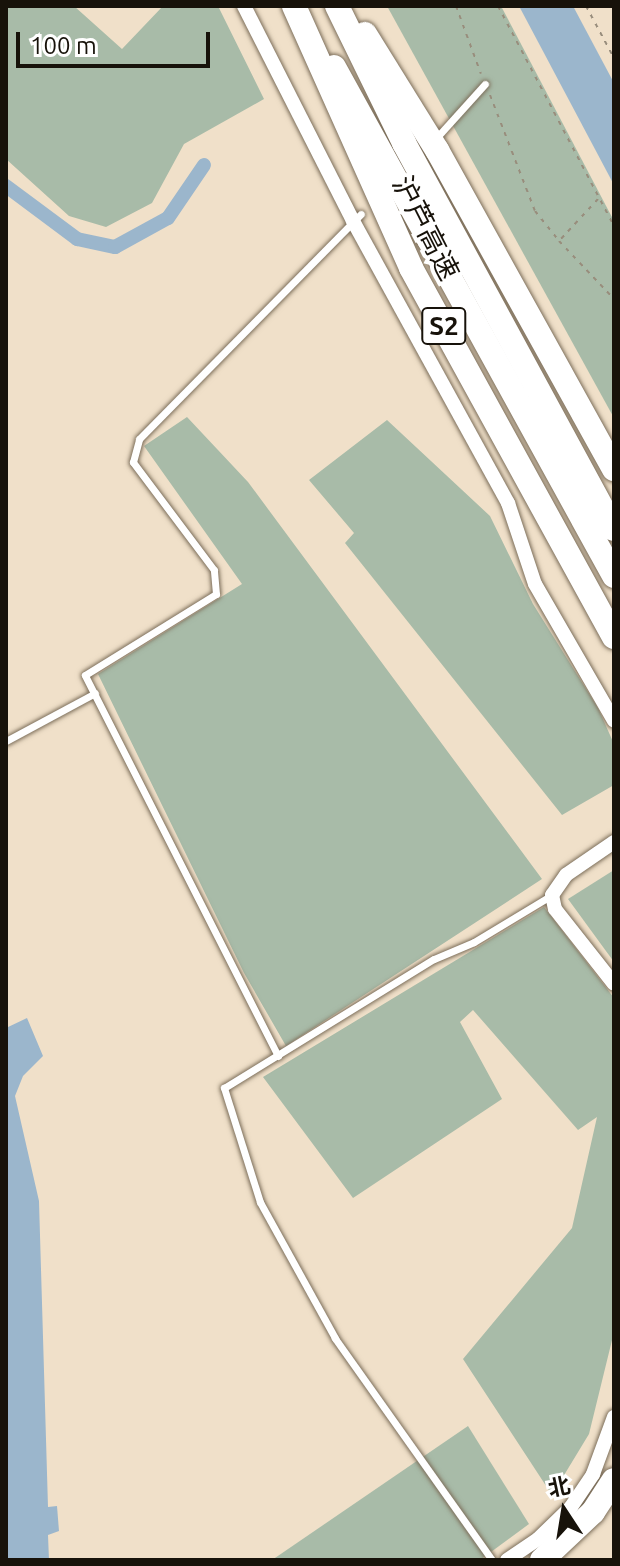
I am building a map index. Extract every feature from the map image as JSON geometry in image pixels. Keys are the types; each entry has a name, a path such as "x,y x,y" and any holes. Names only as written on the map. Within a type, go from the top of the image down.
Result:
{"highway":[{"name":"沪芦高速","path":"297,6 614,576"},
{"name":"沪芦高速","path":"297,6 405,255 614,637"},
{"name":"沪芦高速","path":"337,6 411,157 614,529"},
{"name":"沪芦高速","path":"347,6 437,150 614,469"},
{"path":"542,1560 593,1512 614,1480"}],"street":[{"path":"244,6 508,503 535,584 614,721"},
{"path":"614,842 566,875 552,895 555,909 614,984"},
{"path":"507,1560 538,1539 571,1507 593,1474 614,1417"}],"lane":[{"path":"438,136 485,84"},
{"path":"278,1056 85,675 216,594 214,570 133,462 139,439 357,218"},
{"path":"6,741 95,693"},
{"path":"492,1560 335,1338 260,1202 224,1088 434,959 474,942 552,895"}],"path":[{"path":"456,6 535,211 614,299"},
{"path":"498,6 614,226"},
{"path":"586,6 614,58"},
{"path":"559,241 599,198"}],"green space":[{"path":"6,6 74,6 122,49 163,6 218,6 264,99 184,144 152,203 106,227 69,216 6,159"},
{"path":"387,6 501,6 614,221 614,418"},
{"path":"187,417 248,482 542,879 286,1046 244,973 98,674 242,584 144,446"},
{"path":"387,420 490,516 533,604 598,708 614,744 614,785 562,815 345,543 354,533 309,480"},
{"path":"614,870 614,962 568,899"},
{"path":"544,907 614,998 614,1332 589,1434 552,1495 463,1359 572,1228 597,1117 578,1130 473,1010 460,1022 502,1099 353,1198 263,1077"},
{"path":"468,1426 529,1524 480,1560 272,1560"}],"water":[{"path":"519,6 573,6 614,83 614,185"},
{"path":"27,1018 43,1056 23,1076 15,1096 39,1201 48,1507 57,1506 59,1531 48,1535 49,1560 6,1560 6,1028"}],"waterway":[{"path":"6,186 77,239 115,247 168,218 204,165"}]}
